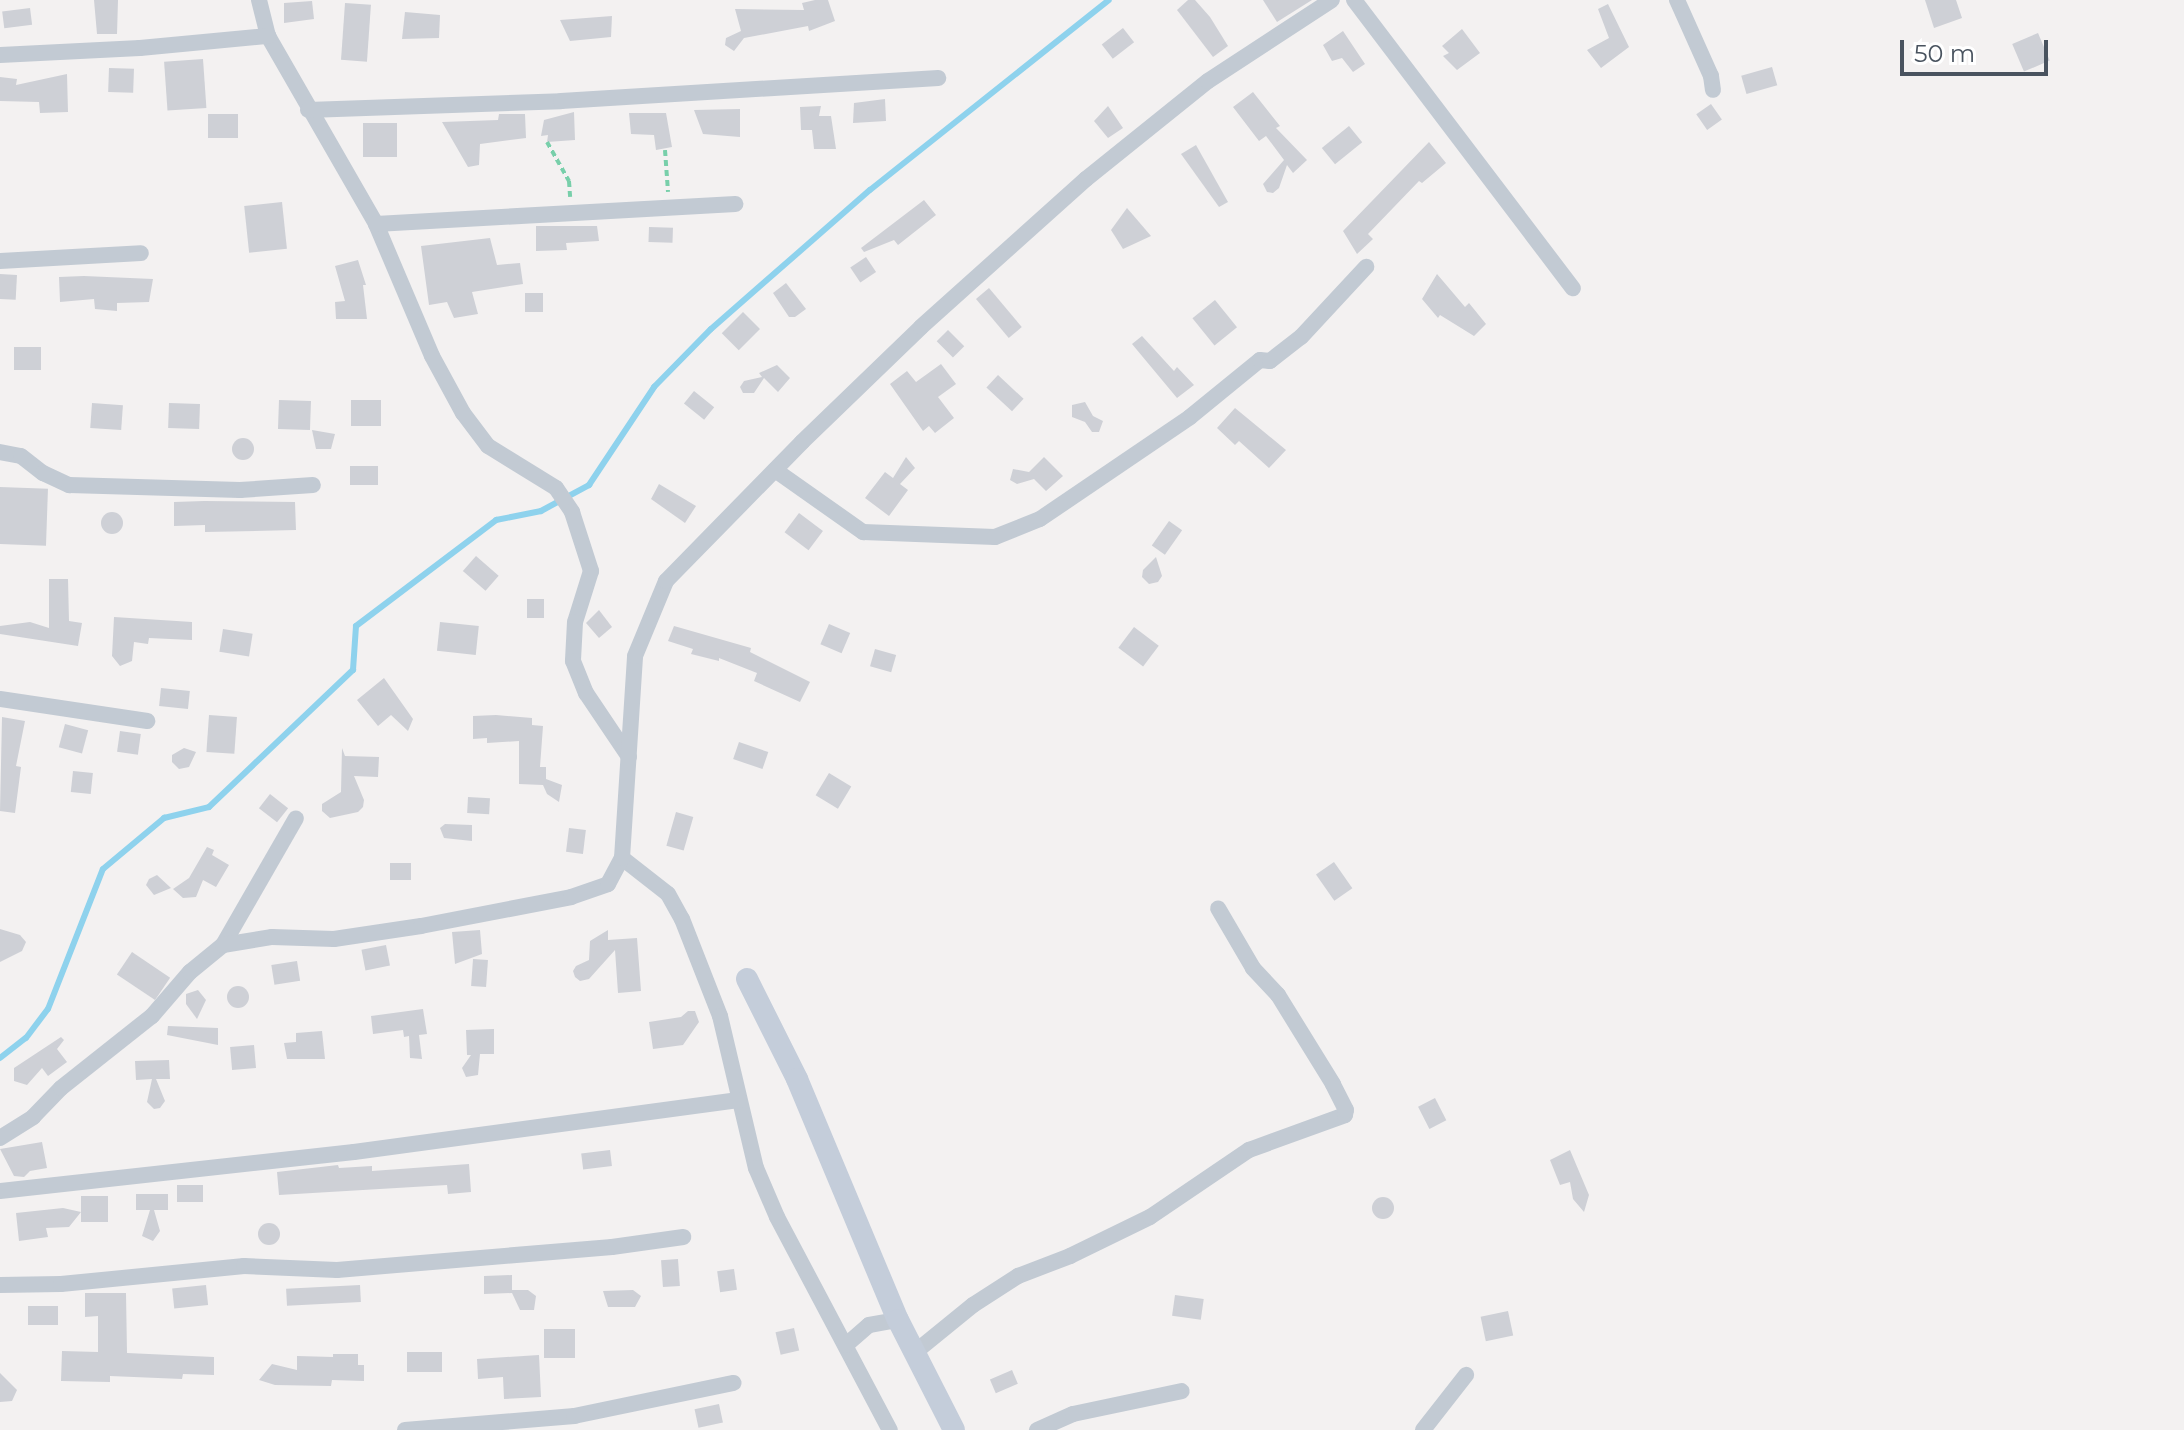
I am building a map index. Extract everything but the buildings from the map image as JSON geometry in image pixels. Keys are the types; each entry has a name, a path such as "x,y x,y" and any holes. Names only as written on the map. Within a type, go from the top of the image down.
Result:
{"street":[{"path":"259,0 268,36 376,224 432,356 463,413 488,446 556,488 571,510 591,571 575,622 573,661 586,693 629,757"},
{"path":"223,945 272,937 334,939 571,897 608,884 622,858 635,656 666,581 921,327 1086,179 1208,81 1332,0"},
{"path":"1354,0 1573,288"},
{"path":"1677,0 1711,76 1713,90"},
{"path":"0,55 140,48 268,36"},
{"path":"308,110 561,101 938,78"},
{"path":"376,224 735,204"},
{"path":"0,261 141,253"},
{"path":"775,470 863,532 995,537 1040,519 1190,417 1260,360 1270,361 1301,337 1366,267"},
{"path":"0,452 21,456 43,473 69,485 240,490 313,485"},
{"path":"0,699 147,721"},
{"path":"0,1138 33,1117 61,1088 152,1016 190,972 223,945 296,818"},
{"path":"622,858 668,894 682,919 720,1016 756,1168 777,1217 890,1430"},
{"path":"914,1353 973,1305 1018,1276 1070,1256 1150,1217 1249,1150 1345,1115 1346,1110 1333,1084 1278,995 1253,968 1218,908"},
{"path":"747,979 797,1079 898,1320 954,1430"},
{"path":"0,1191 354,1152 739,1100"},
{"path":"0,1285 61,1284 244,1266 337,1270 612,1247 683,1237"},
{"path":"846,1345 869,1325 898,1320"},
{"path":"1423,1430 1466,1375"},
{"path":"405,1430 574,1416 734,1383"},
{"path":"1037,1430 1073,1414 1182,1391"}],"path":[{"path":"547,142 569,181 570,212"},
{"path":"665,150 669,207"}],"waterway":[{"path":"0,1058 26,1038 48,1009 103,869 164,818 209,807 353,670 356,626 496,520 541,511 589,485 654,387 711,329 870,190 1109,0"}]}
